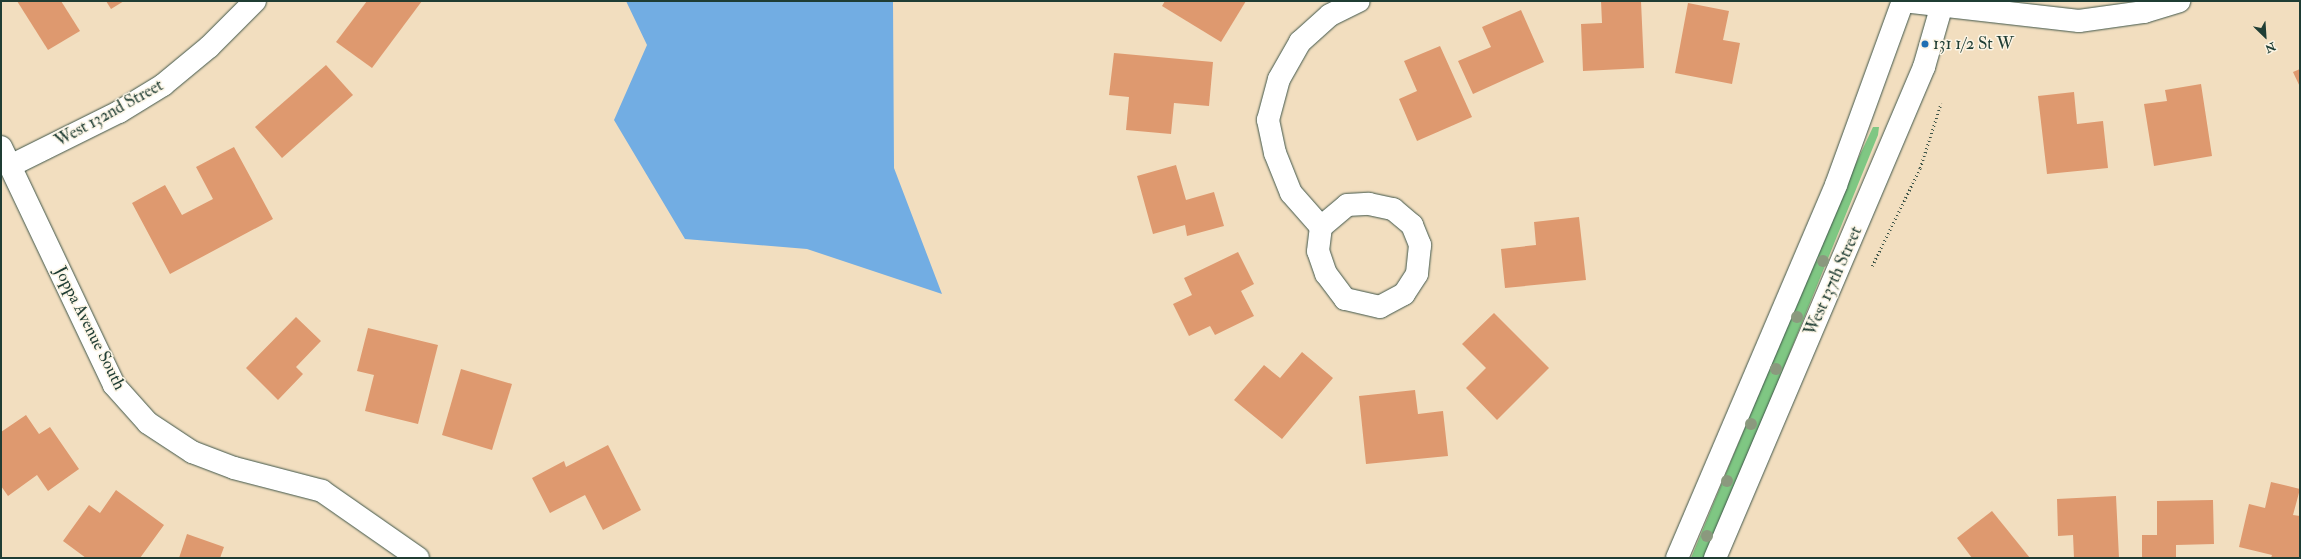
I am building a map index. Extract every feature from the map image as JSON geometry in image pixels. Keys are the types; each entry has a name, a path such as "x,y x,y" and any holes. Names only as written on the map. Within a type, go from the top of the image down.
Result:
{"street":[{"name":"West 132nd Street","path":"6,157 119,112 163,85 210,47 254,1"},
{"path":"1321,227 1347,205 1369,204 1393,209 1412,225 1420,245 1417,274 1404,294 1380,307 1345,299 1326,274 1318,252 1321,227 1291,193 1274,153 1268,120 1279,79 1300,42 1330,15 1359,1"},
{"path":"1903,1 1942,4 2079,21 2144,12 2179,1"},
{"name":"West 137th Street","path":"1677,558 1836,185 1903,1"},
{"name":"West 137th Street","path":"1715,558 1924,67 1942,4"},
{"name":"Joppa Avenue South","path":"6,157 114,385 148,423 192,452 234,468 322,491 418,558"}],"green space":[{"path":"1873,127 1879,127 1878,135 1742,471 1705,558 1691,558 1840,197"}],"water":[{"path":"626,1 893,1 894,168 942,294 807,249 685,239 614,120 647,45"}],"building":[{"path":"17,1 61,1 80,31 48,50"},
{"path":"106,1 124,1 111,9"},
{"path":"367,1 422,1 372,68 336,42"},
{"path":"1165,1 1246,1 1221,42 1162,6"},
{"path":"1601,1 1641,1 1644,68 1583,71 1581,24 1602,23"},
{"path":"1688,3 1729,11 1723,40 1740,43 1732,84 1675,73"},
{"path":"1521,10 1544,62 1473,94 1458,61 1491,47 1482,27"},
{"path":"1440,46 1472,117 1417,141 1399,99 1417,91 1404,61"},
{"path":"1114,53 1213,62 1209,106 1174,103 1171,134 1126,130 1129,97 1109,95"},
{"path":"326,65 353,95 282,158 255,127"},
{"path":"2300,69 2300,87 2293,72"},
{"path":"2201,84 2212,156 2154,166 2144,104 2167,101 2165,90"},
{"path":"2074,92 2077,124 2103,121 2108,168 2047,174 2038,96"},
{"path":"234,147 273,219 170,274 132,203 165,185 182,215 213,199 196,167"},
{"path":"1176,165 1186,200 1214,192 1224,226 1187,236 1185,225 1153,234 1137,176"},
{"path":"1579,217 1586,280 1505,288 1501,249 1536,245 1534,222"},
{"path":"1238,252 1254,284 1241,291 1254,316 1215,335 1210,326 1189,336 1173,304 1192,295 1184,278"},
{"path":"1494,313 1549,368 1497,420 1466,388 1486,368 1462,344"},
{"path":"296,317 321,341 296,367 303,374 278,400 246,368"},
{"path":"368,328 438,345 418,424 365,411 374,375 357,371"},
{"path":"1302,352 1333,378 1282,439 1234,400 1264,365 1280,378"},
{"path":"461,369 512,384 492,450 442,435"},
{"path":"1415,390 1418,414 1443,411 1448,456 1366,464 1359,396"},
{"path":"26,415 39,434 50,427 79,469 48,491 37,475 8,496 1,486 1,432"},
{"path":"608,445 641,510 603,530 585,495 550,513 532,478 564,461 566,467"},
{"path":"2271,482 2300,489 2293,515 2300,516 2300,558 2271,558 2272,555 2239,547 2249,504 2265,508"},
{"path":"116,490 164,525 140,558 86,558 63,541 89,505 100,513"},
{"path":"2116,496 2119,558 2074,558 2073,535 2058,536 2057,499"},
{"path":"2213,500 2214,544 2176,545 2176,558 2142,558 2142,535 2157,535 2157,501"},
{"path":"1992,511 2030,558 1972,558 1957,538"},
{"path":"187,534 224,547 220,558 179,558"}],"place":[{"name":"131 1/2 St W","path":"1925,44"}]}
